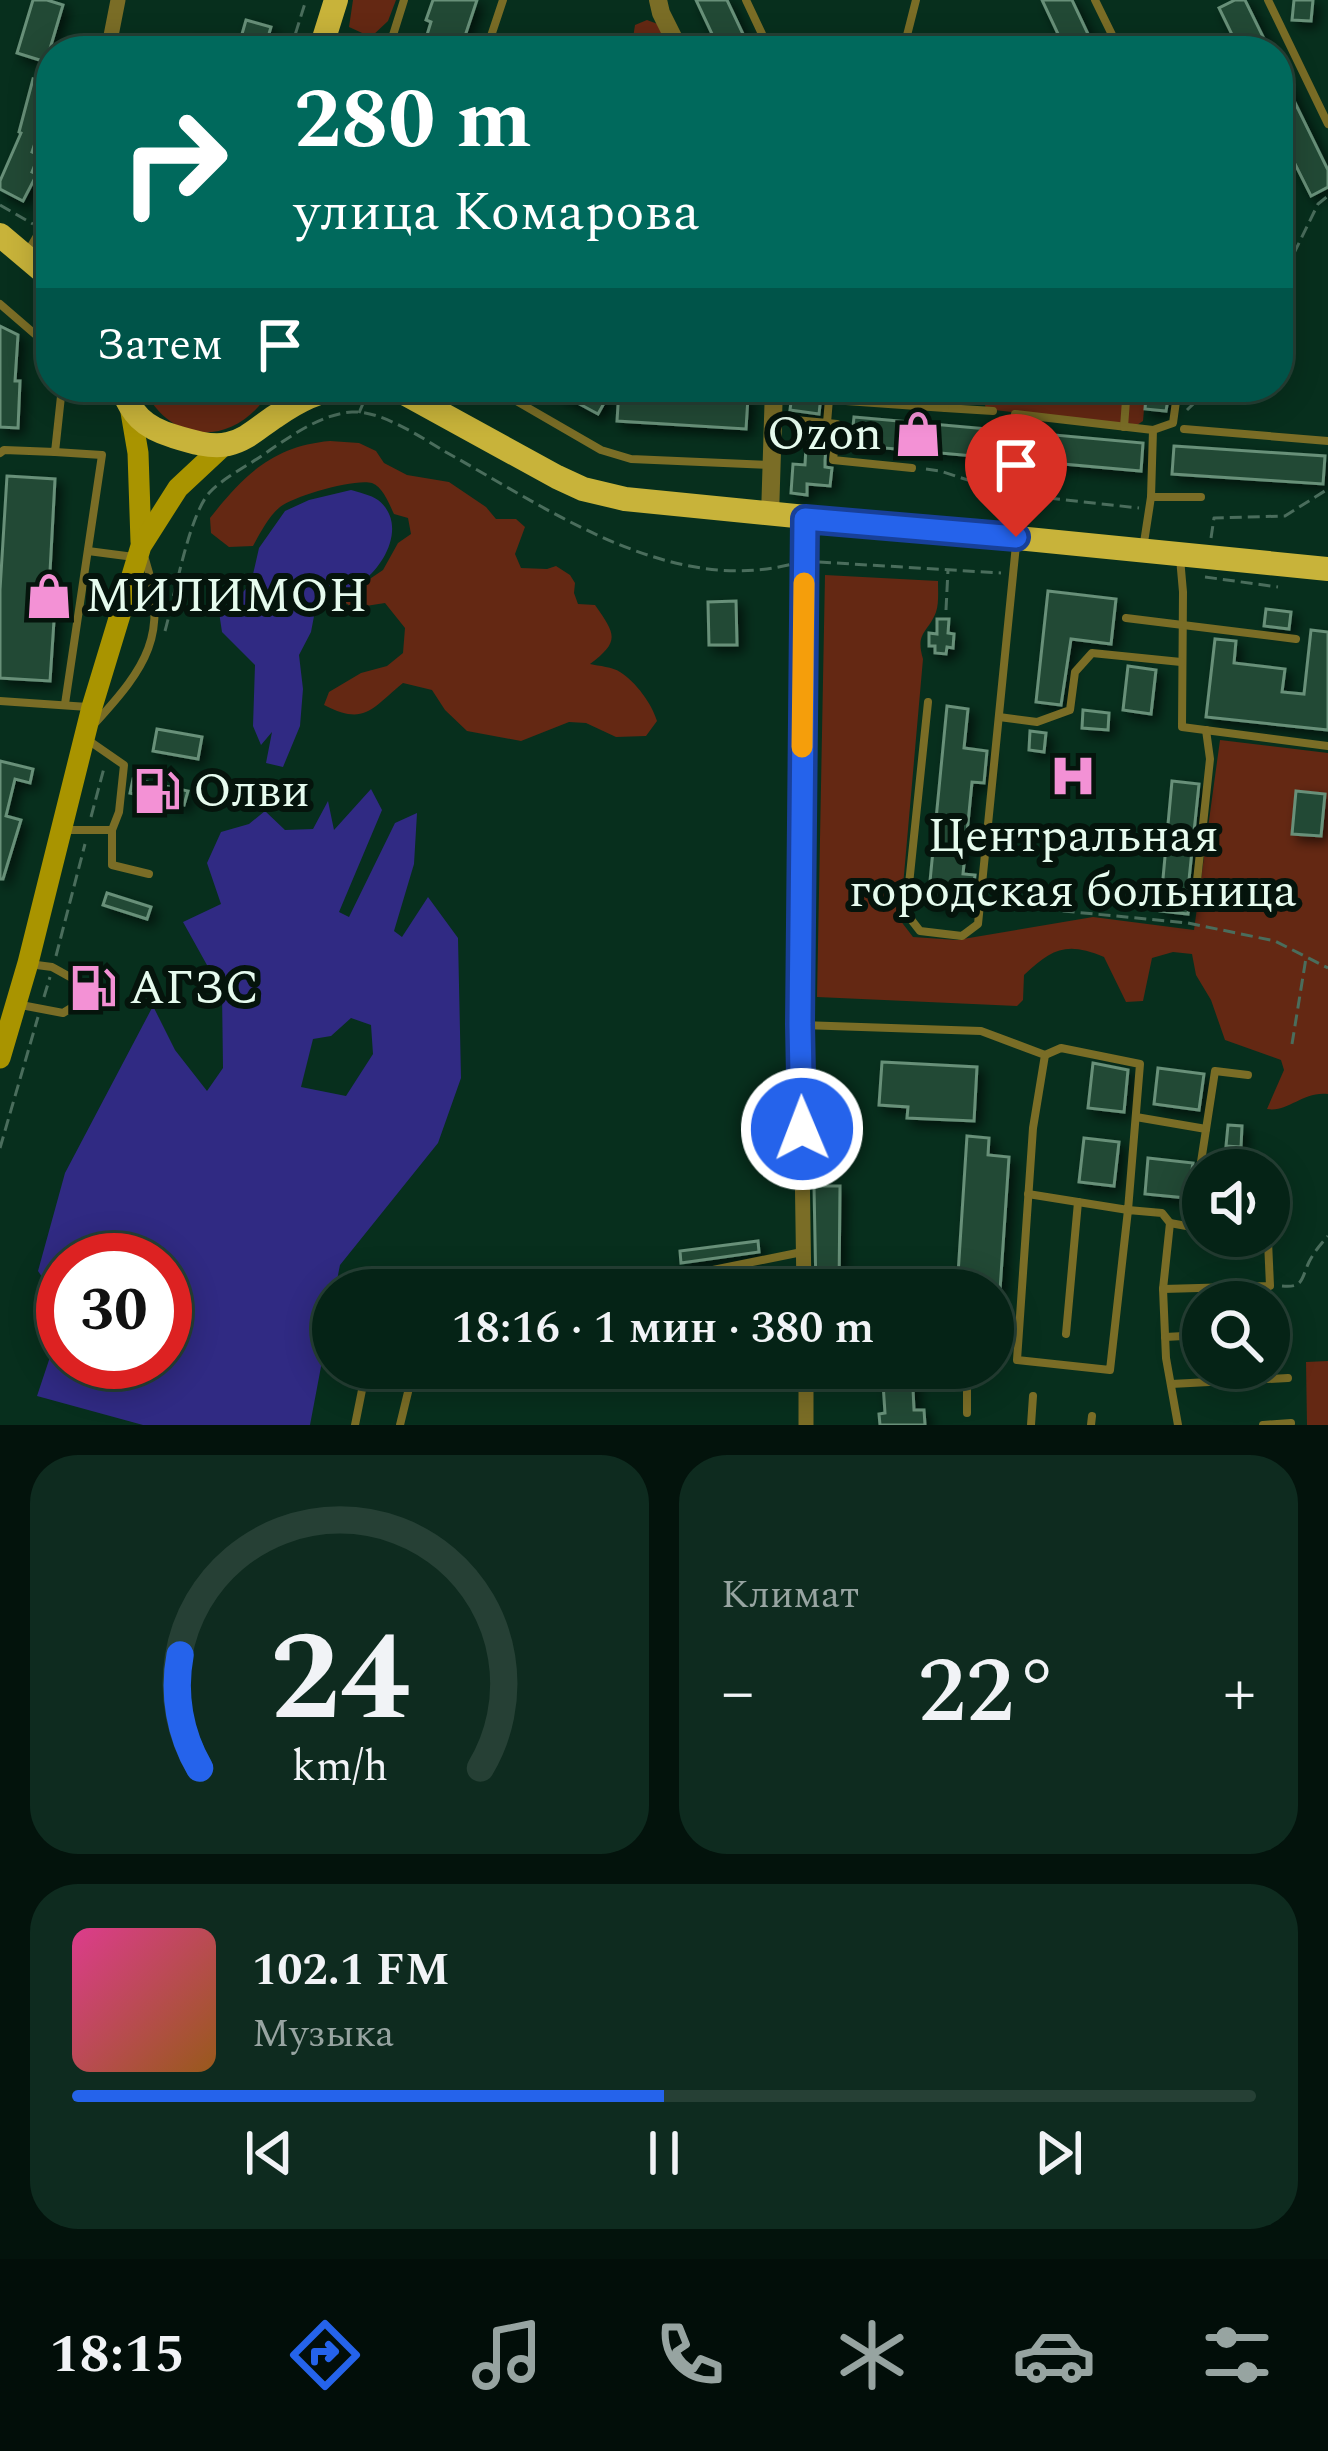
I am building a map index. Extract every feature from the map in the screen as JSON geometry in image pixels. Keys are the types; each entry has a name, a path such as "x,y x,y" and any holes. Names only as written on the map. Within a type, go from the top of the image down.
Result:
{"main road":[{"path":"325,36 336,0"},
{"path":"0,236 36,264"},
{"path":"127,402 140,492 140,552"},
{"path":"271,418 279,402"},
{"path":"0,1058 92,707 140,552 178,488 223,446 242,440 297,402"},
{"path":"420,402 583,489 625,499 1328,569"},
{"path":"131,412 166,434 223,446"}],"street":[{"path":"111,36 118,0"},
{"path":"658,0 672,36"},
{"path":"770,515 774,402"},
{"path":"804,1269 800,1024 805,519"},
{"path":"807,1389 808,1422"}],"lane":[{"path":"392,36 404,0"},
{"path":"491,36 503,0"},
{"path":"746,0 763,36"},
{"path":"907,36 916,0"},
{"path":"1095,0 1113,36"},
{"path":"1268,0 1285,36"},
{"path":"1293,52 1328,124"},
{"path":"0,304 36,335"},
{"path":"56,452 61,402"},
{"path":"518,402 601,450 631,459 771,465"},
{"path":"827,423 829,402"},
{"path":"860,402 993,411"},
{"path":"942,402 945,408"},
{"path":"1124,427 1126,402"},
{"path":"1015,414 1153,430 1173,423 1176,402"},
{"path":"773,418 837,424 833,460 912,468"},
{"path":"1184,429 1328,441"},
{"path":"1143,550 1153,430"},
{"path":"0,453 102,455 65,704"},
{"path":"1150,496 1201,497"},
{"path":"928,701 906,913 920,931 962,936 978,924 1016,537"},
{"path":"88,551 140,552 152,581 156,610 142,665 86,735 124,765 119,812 112,830 112,866 149,874"},
{"path":"1180,554 1182,727 1328,746"},
{"path":"1126,618 1296,639"},
{"path":"999,717 1037,722 1070,710 1075,673 1092,653 1180,662"},
{"path":"0,701 92,707"},
{"path":"1196,890 1210,759 1206,730"},
{"path":"59,830 112,830"},
{"path":"9,1016 40,1009 62,1013 76,1005 79,982 52,968 28,963"},
{"path":"800,1024 981,1030 1045,1055 1061,1048 1140,1064 1110,1370 1017,1360 1033,1128 1045,1055"},
{"path":"1203,1149 1215,1071 1248,1075"},
{"path":"1136,1117 1206,1130"},
{"path":"1028,1194 1162,1214 1170,1223 1182,1225"},
{"path":"1066,1334 1078,1202"},
{"path":"1170,1223 1163,1289 1178,1425"},
{"path":"718,1269 804,1252"},
{"path":"1163,1289 1182,1288"},
{"path":"1166,1337 1182,1336"},
{"path":"1171,1384 1182,1383"},
{"path":"355,1425 362,1389"},
{"path":"400,1425 410,1389"},
{"path":"967,1389 967,1413"},
{"path":"1031,1425 1033,1396"},
{"path":"1263,1425 1291,1424"}],"path":[{"path":"295,36 306,0"},
{"path":"1293,255 1318,204 1328,196"},
{"path":"0,206 36,220"},
{"path":"359,413 364,402"},
{"path":"1173,423 1195,402"},
{"path":"163,641 194,525 210,492 316,422 355,411 401,426 596,536 705,570 767,570 804,561 1013,574"},
{"path":"912,468 940,471 1011,494 1149,510"},
{"path":"1201,497 1214,518"},
{"path":"946,610 948,569"},
{"path":"0,1148 108,756"},
{"path":"980,903 1188,923 1275,941 1328,968"},
{"path":"1292,1044 1306,956"},
{"path":"1290,1287 1301,1284 1310,1258 1328,1235"}],"shaded area":[{"path":"353,0 396,0 388,21 372,36 349,27"},
{"path":"647,20 663,26 667,36 633,36 635,25"},
{"path":"153,402 262,402 243,420 207,432 171,422"},
{"path":"984,402 1124,402 1122,425 986,409"},
{"path":"1128,402 1145,402 1143,421 1127,423"},
{"path":"330,441 359,443 407,475 449,482 496,519 516,519 525,527 515,554 521,568 556,566 575,583 578,604 595,605 612,637 590,664 617,670 643,694 657,721 646,736 616,737 586,723 569,722 521,741 467,731 432,690 403,683 367,712 349,714 324,705 329,692 361,673 387,666 403,653 405,628 385,603 353,608 340,599 383,570 398,543 411,534 408,518 394,514 379,488 364,482 325,489 280,507 253,546 229,547 211,533 210,518 261,465 292,449"},
{"path":"351,490 375,498 387,509 390,543 363,581 318,595 311,632 299,655 300,726 283,767 266,763 272,732 261,745 253,726 255,665 222,632 219,612 251,583 259,548 285,511"},
{"path":"825,575 938,581 937,609 921,643 900,920 913,937 957,940 1093,917 1194,930 1220,740 1328,753 1328,1094 1267,1109 1284,1070 1281,1060 1225,1040 1196,975 1192,954 1173,952 1152,958 1143,1001 1126,1002 1104,957 1079,949 1060,950 1024,975 1023,1000 1017,1006 817,997"},
{"path":"371,789 382,810 339,912 349,917 395,823 417,813 414,864 394,931 402,937 428,897 458,938 461,1078 438,1143 339,1269 312,1269 312,1389 317,1389 310,1425 143,1425 37,1396 39,1389 192,1389 192,1233 48,1233 65,1173 153,1006 175,1050 207,1091 223,1068 222,992 183,922 221,904 207,863 221,832 249,824 265,811 285,830 313,829 328,801 334,830","holes":["351,1018 371,1025 373,1054 346,1096 301,1087 313,1039 331,1036"]},
{"path":"1328,1361 1328,1425 1307,1425 1306,1362"}],"building":[{"path":"33,0 63,5 54,36 36,36 36,59 17,53"},
{"path":"433,0 477,0 465,36 427,36 431,22 426,20"},
{"path":"696,0 727,0 744,36 713,36"},
{"path":"1042,0 1072,0 1089,36 1059,36"},
{"path":"1245,0 1263,36 1233,36 1219,8"},
{"path":"1294,0 1313,0 1311,21 1292,20"},
{"path":"246,20 271,27 268,36 241,36"},
{"path":"33,79 36,140 32,152 36,162 32,172 36,176 23,201 0,189"},
{"path":"1293,99 1328,170 1328,187 1311,196 1293,160"},
{"path":"0,326 18,335 18,428 0,427"},
{"path":"576,402 605,402 598,414"},
{"path":"618,402 748,402 746,429 617,421"},
{"path":"791,402 820,402 819,414 790,410"},
{"path":"1146,402 1168,402 1166,411 1145,409"},
{"path":"854,417 1143,443 1141,471 851,445"},
{"path":"807,429 827,435 825,467 832,468 830,486 807,484 807,495 791,493 793,464 805,465"},
{"path":"1174,446 1325,456 1323,484 1172,474"},
{"path":"7,476 55,479 49,590 56,590 50,681 0,678"},
{"path":"1048,591 1116,599 1111,644 1071,639 1061,705 1036,702"},
{"path":"736,601 737,645 709,645 708,602"},
{"path":"1266,609 1291,612 1289,629 1264,626"},
{"path":"937,619 949,619 948,633 954,634 953,648 947,647 946,654 935,653 935,646 929,646 929,633 937,634"},
{"path":"1311,630 1328,632 1328,730 1206,717 1215,639 1236,641 1234,663 1285,669 1282,692 1304,694"},
{"path":"1128,666 1156,670 1151,714 1123,710"},
{"path":"947,706 968,709 964,748 987,751 984,783 972,782 963,874 975,875 971,906 928,902"},
{"path":"1083,710 1109,713 1108,730 1082,728"},
{"path":"157,729 202,737 198,759 153,751"},
{"path":"1030,731 1046,733 1044,752 1029,750"},
{"path":"0,761 33,769 30,783 15,779 6,816 21,820 3,879 0,879"},
{"path":"133,779 188,791 184,805 130,793"},
{"path":"1172,781 1199,784 1188,914 1160,911"},
{"path":"1296,791 1325,794 1321,836 1292,834"},
{"path":"107,893 151,907 147,919 103,905"},
{"path":"882,1062 977,1067 974,1121 907,1118 908,1107 879,1105"},
{"path":"1093,1063 1128,1070 1124,1112 1088,1108"},
{"path":"1158,1068 1204,1074 1199,1110 1154,1104"},
{"path":"1228,1125 1242,1126 1241,1147 1226,1146"},
{"path":"967,1136 989,1138 988,1155 1009,1157 1001,1269 958,1269"},
{"path":"1084,1138 1119,1142 1114,1186 1079,1182"},
{"path":"1148,1158 1182,1162 1182,1198 1145,1194"},
{"path":"814,1186 840,1186 839,1269 816,1269"},
{"path":"758,1241 759,1252 681,1263 680,1251"},
{"path":"883,1389 913,1389 914,1410 924,1410 925,1425 880,1425 879,1414 885,1413"}],"slow traffic":[{"path":"802,747 804,583"}],"place":[{"name":"Ozon","path":"918,434"},
{"name":"МИЛИМОН","path":"49,596"},
{"name":"Центральная городская больница","path":"1073,776"},
{"name":"Олви","path":"157,791"},
{"name":"АГЗС","path":"93,988"}],"route":[{"path":"802,1129 805,519 1016,537"}]}
